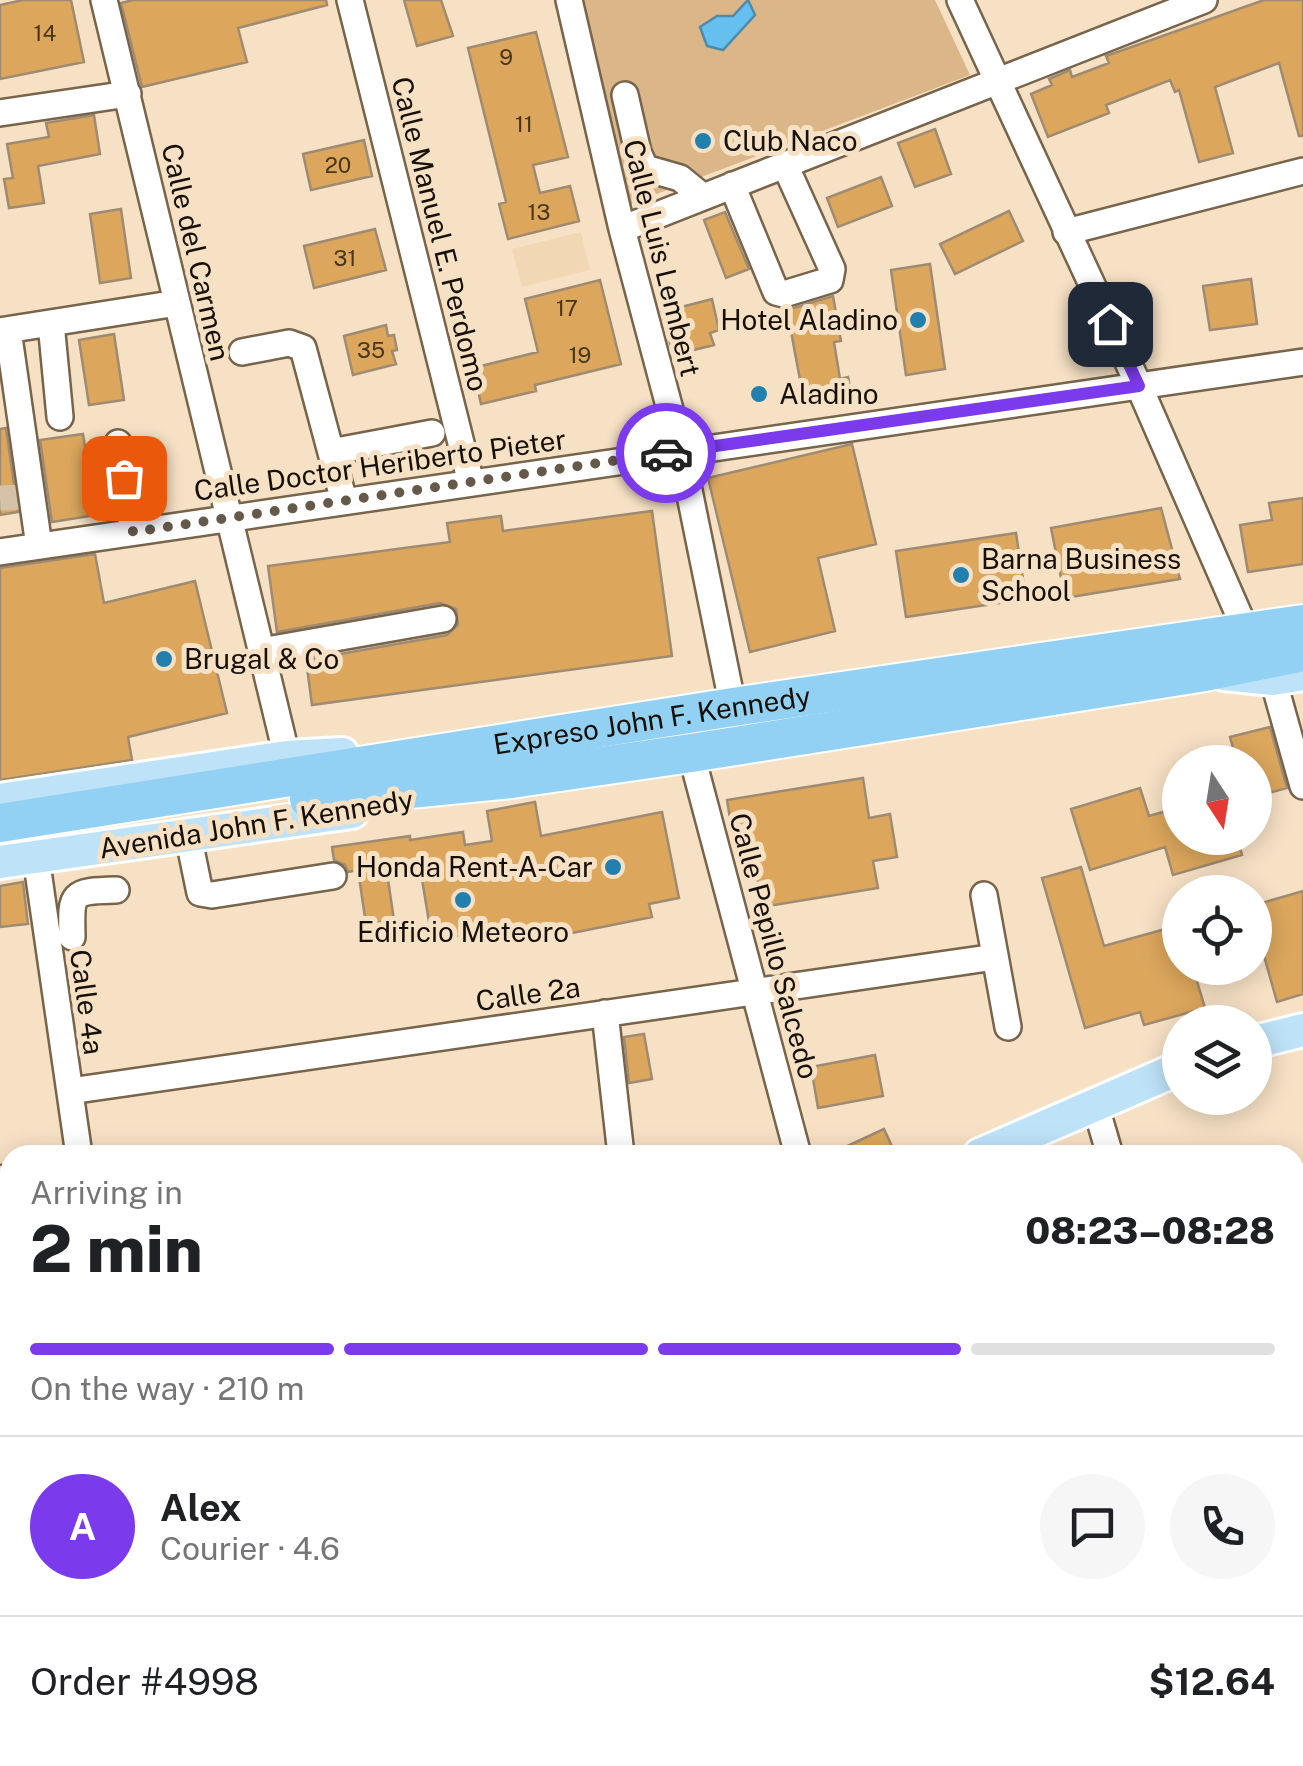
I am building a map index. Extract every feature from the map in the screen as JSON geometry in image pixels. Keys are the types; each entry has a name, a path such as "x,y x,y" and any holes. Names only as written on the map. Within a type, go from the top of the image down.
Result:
{"highway":[{"name":"Expreso John F. Kennedy","path":"0,822 733,707 1303,624"},
{"name":"Expreso John F. Kennedy","path":"0,845 290,779 510,779 1205,672 1303,652"}],"main road":[{"path":"1172,642 1239,615 1303,606"},
{"path":"1205,672 1288,677"},
{"path":"0,800 290,779"},
{"name":"Avenida John F. Kennedy","path":"0,862 396,805 510,779"},
{"path":"1272,1038 1303,1030"},
{"path":"1003,1145 1162,1076"}],"street":[{"name":"Calle del Carmen","path":"104,0 230,518"},
{"name":"Calle Manuel E. Perdomo","path":"350,0 471,483"},
{"name":"Calle Luis Lembert","path":"568,0 622,230 681,450 733,707"},
{"path":"960,0 1139,386 1239,615"},
{"path":"622,230 1204,0"},
{"path":"0,113 128,94"},
{"path":"625,95 645,168 680,178 702,196"},
{"path":"732,184 776,292 784,294 830,280 832,269 785,165"},
{"path":"1066,232 1303,171"},
{"path":"39,546 27,498 4,331 177,303"},
{"path":"51,323 60,417"},
{"path":"242,352 289,343 303,348 344,501"},
{"name":"Calle Doctor Heriberto Pieter","path":"0,552 39,546 78,547 133,532 1303,362"},
{"path":"331,452 432,432"},
{"path":"118,444 133,532"},
{"path":"230,518 290,779"},
{"path":"261,651 443,619"},
{"path":"1288,677 1303,786"},
{"name":"Calle Pepillo Salcedo","path":"691,753 795,1145"},
{"path":"188,835 200,893 212,896 334,876"},
{"path":"72,937 71,902 75,896 104,890 88,849"},
{"name":"Calle 4a","path":"36,857 78,1145"},
{"path":"984,895 1008,1028"},
{"name":"Calle 2a","path":"70,1091 995,957"},
{"path":"605,1013 620,1145"},
{"path":"1095,1104 1107,1145"}],"shaded area":[{"path":"581,232 590,270 522,287 512,249"}],"green space":[{"name":"Club Naco","path":"576,0 935,0 970,75 625,206"}],"water":[{"path":"748,0 755,15 723,50 707,46 700,27 717,16 733,16"}],"building":[{"path":"23,0 71,0 84,62 0,79 0,5"},
{"path":"326,0 327,5 238,28 247,62 142,87 121,3"},
{"path":"404,0 441,0 453,36 417,46"},
{"path":"1264,0 1303,0 1303,136 1299,136 1279,63 1215,87 1233,153 1199,162 1179,90 1175,92 1170,80 1106,105 1109,113 1048,137 1031,94 1052,85 1049,79 1070,70 1072,77 1109,63 1106,56"},
{"path":"536,32 568,157 533,165 540,193 570,186 579,221 508,239 499,204 506,202 468,48"},
{"path":"94,115 100,154 38,166 44,203 9,208 4,179 13,178 7,144 49,137 46,123"},
{"path":"935,129 951,174 915,187 898,143"},
{"path":"364,140 372,176 311,190 303,154"},
{"path":"881,177 892,206 838,227 827,198"},
{"path":"121,209 131,278 100,283 90,214"},
{"path":"1009,211 1023,241 955,274 940,244"},
{"path":"725,212 749,269 726,278 704,220"},
{"path":"375,229 386,270 314,288 304,246"},
{"name":"Hotel Aladino","path":"930,264 945,369 906,375 891,270"},
{"path":"1251,279 1257,324 1210,330 1203,286"},
{"path":"600,280 621,364 535,385 536,391 481,404 473,368 538,352 525,299"},
{"path":"833,296 841,341 834,342 840,379 848,377 851,393 804,401 787,310"},
{"path":"712,299 719,330 710,333 714,345 673,355 662,312"},
{"path":"386,325 388,336 394,335 397,350 392,351 396,364 353,375 344,336"},
{"path":"114,334 124,400 89,405 79,340"},
{"path":"6,428 18,512 0,515 0,429"},
{"path":"83,434 96,515 52,522 40,440"},
{"path":"852,444 876,544 818,558 835,631 750,652 708,478"},
{"path":"1303,498 1303,564 1248,572 1240,525 1272,520 1269,503"},
{"path":"1161,508 1180,579 1065,598 1051,528"},
{"path":"652,511 672,656 312,705 306,660 447,635 458,625 456,609 440,603 277,632 268,566 450,542 447,523 501,516 503,531"},
{"name":"Barna Business School","path":"1016,533 1026,599 906,617 896,551"},
{"path":"95,554 104,603 195,581 227,713 128,737 132,760 0,780 0,568"},
{"path":"1270,727 1287,788 1272,792 1272,745 1232,745 1230,737"},
{"path":"863,778 869,818 890,814 897,857 873,861 878,888 762,907 753,854 736,856 727,800"},
{"path":"1140,788 1149,816 1162,812 1162,848 1090,870 1071,809"},
{"path":"535,802 541,836 662,812 679,898 649,904 652,917 567,934 565,927 510,937 508,928 432,940 419,861 386,866 394,920 366,924 358,870 348,872 345,865 334,860 332,847 410,836 410,840 463,832 465,845 492,841 487,811"},
{"path":"1167,855 1242,855 1173,875"},
{"path":"1081,867 1104,946 1162,930 1162,985 1198,985 1204,1005 1162,1005 1162,1020 1144,1025 1140,1012 1085,1028 1042,878"},
{"path":"23,882 28,924 0,927 0,886"},
{"path":"1303,891 1303,994 1277,1002 1272,984 1272,900"},
{"path":"644,1034 652,1079 629,1083 624,1037"},
{"path":"875,1055 883,1096 818,1108 811,1067"},
{"path":"884,1129 891,1145 850,1145"}],"tunnel":[{"path":"0,498 22,497"}],"way so far":[{"path":"124,478 133,532 666,453"}],"place":[{"name":"Club Naco","path":"703,141"},
{"name":"Hotel Aladino","path":"918,320"},
{"name":"Aladino","path":"759,394"},
{"name":"Barna Business School","path":"961,575"},
{"name":"Brugal & Co","path":"164,659"},
{"name":"Honda Rent-A-Car","path":"613,867"},
{"name":"Edificio Meteoro","path":"463,900"}],"route":[{"path":"666,453 1139,386 1110,324"}]}
